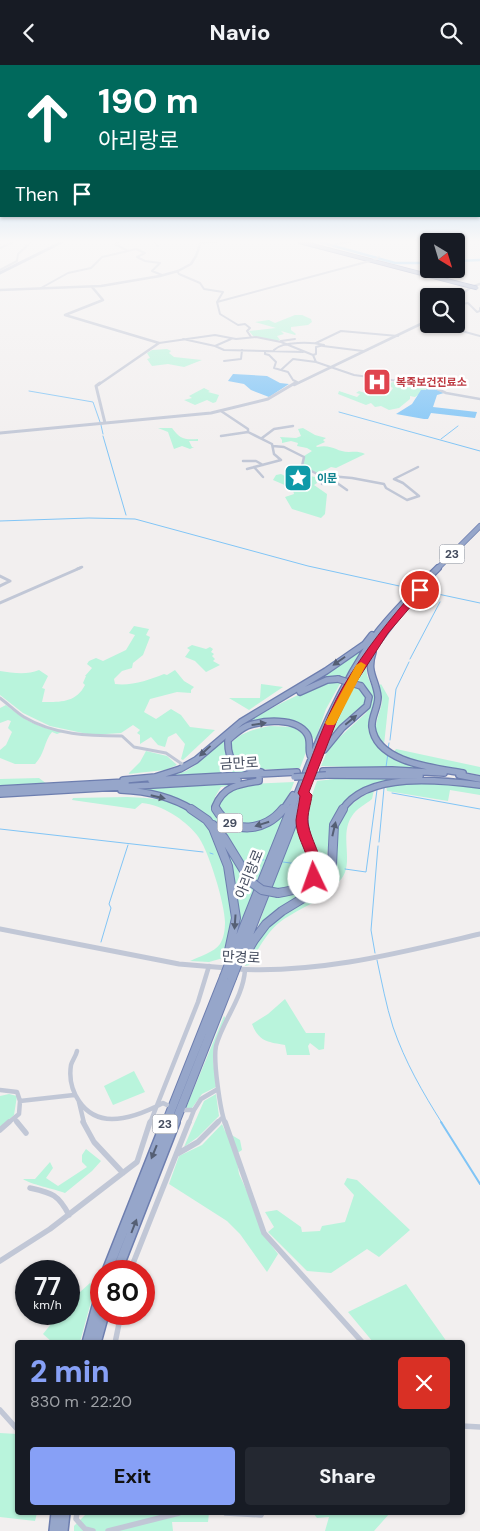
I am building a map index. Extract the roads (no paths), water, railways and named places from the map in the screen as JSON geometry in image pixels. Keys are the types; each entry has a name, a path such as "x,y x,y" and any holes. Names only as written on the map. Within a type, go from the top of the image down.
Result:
{"highway":[{"name":"아리랑로","path":"300,793 311,757 336,700 378,633 480,526"},
{"name":"아리랑로","path":"426,581 480,531"},
{"name":"아리랑로","path":"121,1260 300,793 348,687 371,650 410,598"},
{"path":"123,782 123,780 155,777 180,769 196,760 223,735 326,671 365,644 373,633 378,633"},
{"path":"371,650 373,652 368,664 378,699 371,729 378,743 383,749 397,758 411,763 463,773 461,775"},
{"path":"250,717 304,689 327,680 338,679 361,686 369,697 367,707 342,728 324,750 320,751"},
{"path":"272,774 235,765 229,758 228,740 250,725 266,722 297,725 305,730 310,737 309,754 311,757"},
{"name":"금만로","path":"0,789 272,774 392,770 461,775 480,779"},
{"name":"금만로","path":"324,773 446,777 480,784"},
{"name":"금만로","path":"0,794 260,778 296,774"},
{"name":"29","path":"260,778 259,781 232,785 220,794 215,807 224,820 243,827 259,826 274,819 285,807 292,795 300,793"},
{"path":"208,821 226,859 234,902 236,926 228,955 235,959 244,957 261,929 274,917 314,891 327,877 333,858 332,836 337,819 350,802 370,789 394,782 429,780 480,784"},
{"path":"94,789 94,791 125,791 162,797 192,807 223,833 242,873 251,882 262,890 278,893 294,891 308,884 314,878 316,869 315,860 307,842 302,821 306,795 300,793"},
{"name":"아리랑로","path":"112,1260 228,978"},
{"path":"88,1340 92,1325"},
{"path":"97,1340 101,1325"},
{"path":"54,1531 56,1515"},
{"path":"63,1531 65,1515"}],"street":[{"path":"77,310 66,315 159,343"},
{"path":"219,310 220,314 238,325 245,324 250,328 247,331 251,337"},
{"path":"0,433 221,411 276,397 288,391 297,382 420,325"},
{"path":"274,350 278,346 316,343 341,331 398,336"},
{"path":"465,332 480,336"},
{"path":"105,423 95,389 96,386 159,343 215,335 234,339 241,350 241,359 224,361"},
{"path":"215,346 234,339 251,337 279,341 295,339"},
{"path":"181,339 215,346 224,350 255,349 303,352"},
{"path":"279,341 287,346 313,355 316,361"},
{"path":"316,343 363,351"},
{"path":"313,355 316,354 316,347 323,345"},
{"path":"265,351 276,362 274,368 288,371 293,380 297,382"},
{"path":"282,369 294,359 316,361 364,377 427,384 446,393 480,399"},
{"path":"221,411 248,429 248,432"},
{"path":"262,438 274,429 293,427"},
{"path":"221,436 248,432 262,438 273,446 284,447 304,457 302,460 305,469 330,478 346,490"},
{"path":"247,469 281,460 274,454 273,446"},
{"path":"243,461 256,461 263,465"},
{"path":"254,467 264,477"},
{"path":"330,478 350,478 384,484 386,488 408,500 419,496 404,483 394,479 418,467"},
{"path":"322,484 334,481"},
{"path":"0,603 82,567"},
{"path":"0,576 10,581 0,586"},
{"path":"0,697 24,717 50,729 89,736 122,736 134,747 166,753 182,764"},
{"name":"만경로","path":"0,929 179,964 245,970 291,969 345,963 480,935"},
{"path":"0,1261 50,1229 137,1162 155,1108 198,1002 209,966"},
{"path":"245,970 244,983 216,1047 218,1089 223,1117 264,1233 360,1340"},
{"path":"76,1051 75,1058 71,1064 74,1095 79,1103 94,1113 109,1119 155,1108 163,1103 167,1105"},
{"path":"134,1260 194,1110 201,1099 218,1089"},
{"path":"0,1090 17,1092 20,1101 19,1114 0,1130"},
{"path":"20,1101 74,1095"},
{"path":"79,1103 80,1111 92,1141 123,1173"},
{"path":"185,1110 194,1110"},
{"path":"176,1155 198,1142 223,1117"},
{"path":"14,1118 26,1133"},
{"path":"30,1188 53,1193 60,1197 69,1215"},
{"path":"116,1340 118,1325"},
{"path":"0,1410 15,1427"},
{"path":"465,1426 480,1427"},
{"path":"77,1515 76,1519 85,1529 93,1531"},
{"path":"108,1531 171,1515"}],"water":[{"path":"233,374 267,376 280,383 289,384 269,397 251,390 244,384 228,381"},
{"path":"428,386 444,393 437,395 433,407 477,412 475,418 431,413 428,419 424,419 396,414 412,404 421,390 426,390"}],"waterway":[{"path":"29,391 93,402 100,422"},
{"path":"339,412 480,451"},
{"path":"101,425 103,434"},
{"path":"441,439 458,426"},
{"path":"103,436 126,515"},
{"path":"0,521 89,518 135,519 308,566 413,589"},
{"path":"419,590 480,603"},
{"path":"410,659 440,602"},
{"path":"390,740 396,689 409,662"},
{"path":"388,749 389,743"},
{"path":"386,767 388,753"},
{"path":"379,842 384,788"},
{"path":"345,869 366,872 377,790"},
{"path":"392,793 480,809"},
{"path":"0,829 203,852"},
{"path":"101,942 111,908 109,904 128,845"},
{"path":"375,953 371,930 378,846"},
{"path":"252,859 264,860"},
{"path":"283,862 305,865"},
{"path":"377,960 388,1010 403,1053 442,1123"},
{"path":"441,1122 480,1184"}],"place":[{"name":"복죽보건진료소","path":"377,382"},
{"name":"이문","path":"298,478"}]}
